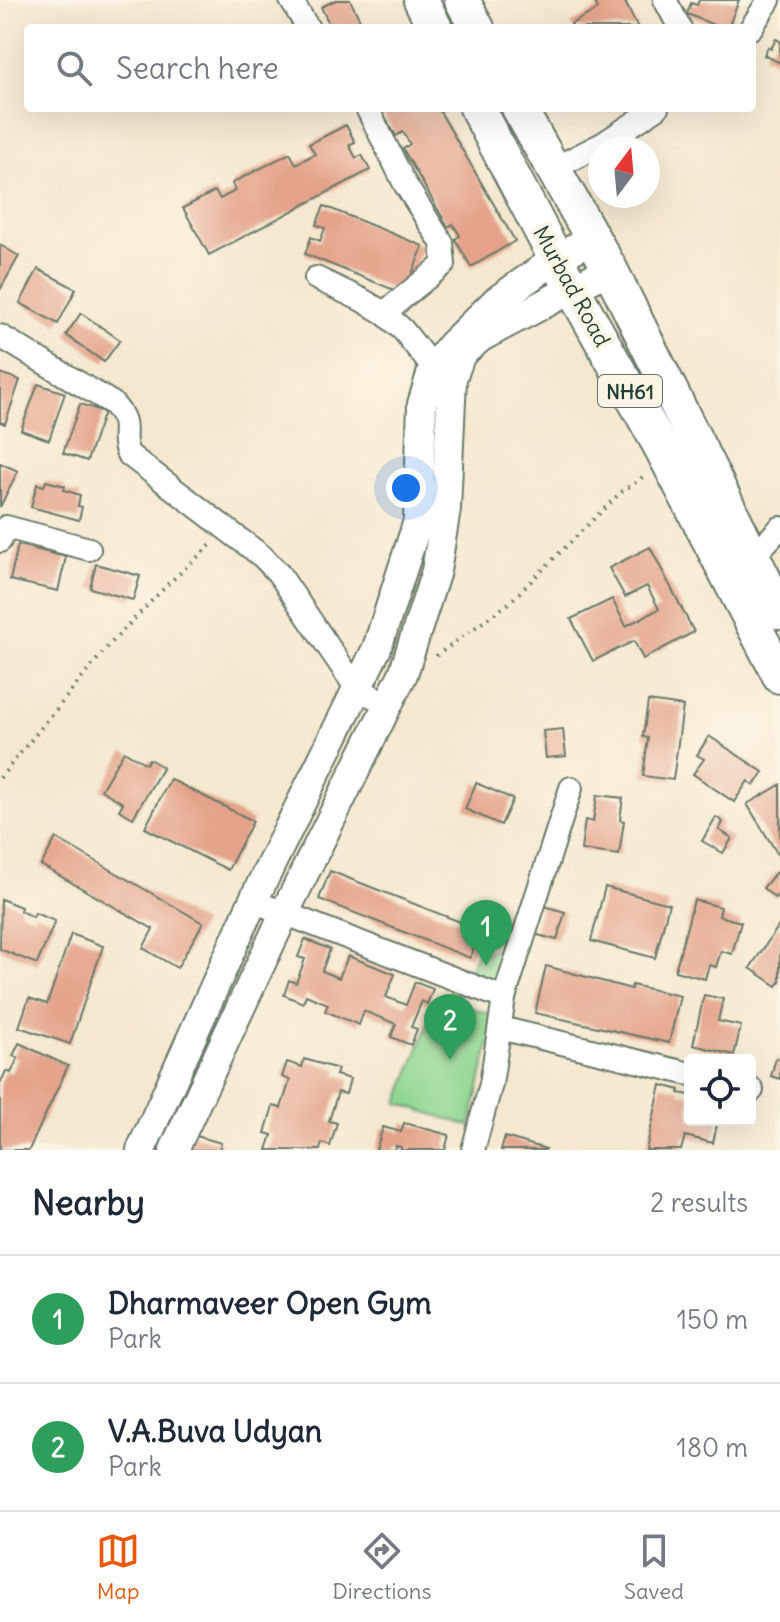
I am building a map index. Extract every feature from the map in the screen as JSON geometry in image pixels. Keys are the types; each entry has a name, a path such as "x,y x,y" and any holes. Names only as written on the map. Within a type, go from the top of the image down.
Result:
{"highway":[{"path":"462,0 475,24"},
{"name":"Murbad Road","path":"479,112 667,460 741,569 780,676"},
{"name":"NH61","path":"521,112 610,269 741,569 780,612"}],"main road":[{"path":"174,1150 285,912 403,674 436,571 446,509 434,471 422,404 433,368 451,345 496,301 591,239"},
{"path":"141,1150 253,901 377,648 434,471 452,378 461,354 481,337 610,269"},
{"path":"204,1009 232,1025"}],"street":[{"path":"291,0 306,24"},
{"path":"665,0 678,24"},
{"path":"754,24 769,0"},
{"path":"369,112 405,184 442,243 444,264 384,313"},
{"path":"553,169 604,143 651,112"},
{"path":"316,278 384,313 403,330 433,368"},
{"path":"0,336 112,403 127,424 125,447 128,454 263,557 279,574 357,689 387,703"},
{"path":"0,541 6,527 89,549"},
{"path":"741,569 780,528"},
{"path":"473,1150 491,1084 504,998 571,788"},
{"path":"253,901 504,998"},
{"path":"500,1028 684,1073"}],"path":[{"path":"403,674 425,665 509,603 620,493 667,460"},
{"path":"0,778 109,645 228,528"}],"green space":[{"path":"501,947 507,949 497,983 465,979 479,949 485,953"},
{"path":"438,997 496,1016 470,1126 398,1103"}],"building":[{"path":"336,0 350,0 362,24 329,24 321,7"},
{"path":"594,0 624,0 636,24 571,24 598,9"},
{"path":"699,0 739,0 730,24 711,24 687,14 691,3 697,5"},
{"path":"776,39 780,41 780,63 764,55"},
{"path":"381,112 440,112 515,241 471,267 455,239 460,236 453,224 448,227 403,149 410,144 403,132 396,136"},
{"path":"346,125 355,142 349,145 356,158 362,155 370,170 209,255 183,208 215,191 220,199 235,191 232,183 290,153 296,164 315,154 309,144"},
{"path":"324,206 423,246 404,294 305,254 311,237 320,241 325,228 316,225"},
{"path":"0,245 19,256 0,290"},
{"path":"38,269 76,289 58,324 20,303"},
{"path":"81,313 120,340 104,362 66,335"},
{"path":"0,373 20,380 5,424 0,422"},
{"path":"38,384 65,393 49,440 21,430"},
{"path":"80,404 104,412 87,461 63,453"},
{"path":"0,463 18,471 0,507"},
{"path":"46,481 65,486 64,490 80,495 78,506 82,507 79,520 31,507 37,484 44,486"},
{"path":"18,545 66,557 58,591 10,580"},
{"path":"650,547 694,632 643,659 634,641 593,661 571,619 612,599 626,626 659,609 647,586 625,597 609,568"},
{"path":"96,564 140,576 133,600 90,588"},
{"path":"648,701 683,706 673,780 643,776 648,738 643,737"},
{"path":"563,729 566,756 546,758 543,731"},
{"path":"709,736 763,772 754,785 748,781 734,802 693,774 704,759 697,755"},
{"path":"124,751 146,764 149,759 163,767 133,818 119,810 123,803 101,790"},
{"path":"170,779 253,821 228,870 145,828"},
{"path":"476,783 513,799 501,825 465,809"},
{"path":"780,785 780,858 747,804"},
{"path":"597,795 623,798 620,820 624,821 619,855 581,850 585,820 593,822"},
{"path":"716,817 723,822 719,830 732,838 723,853 702,841"},
{"path":"56,838 203,923 177,968 143,948 153,929 41,865"},
{"path":"330,871 481,930 470,958 319,899"},
{"path":"776,872 780,875 780,892 775,898 763,888"},
{"path":"605,887 669,904 655,958 591,941"},
{"path":"1,899 21,907 20,911 33,917 35,913 55,921 37,964 0,949"},
{"path":"694,900 721,907 719,916 741,922 732,954 721,951 716,967 709,965 705,979 675,971"},
{"path":"541,905 565,912 557,940 534,934"},
{"path":"780,924 780,981 777,986 750,968"},
{"path":"71,934 103,946 70,1044 19,1027 29,998 47,1004"},
{"path":"305,939 330,949 322,971 339,978 348,956 395,974 386,997 406,1005 415,982 433,989 427,1004 422,1001 411,1027 417,1029 411,1045 391,1037 396,1024 364,1011 359,1025 325,1011 328,1004 306,995 303,1003 284,995 289,980 296,983 305,959 298,957"},
{"path":"546,966 631,989 632,985 680,996 669,1043 535,1013"},
{"path":"704,995 723,999 718,1021 741,1026 734,1054 693,1045"},
{"path":"19,1043 68,1066 29,1150 0,1150 0,1084 6,1071 11,1073 18,1058 13,1056"},
{"path":"776,1058 780,1059 780,1079 771,1076"},
{"path":"304,1059 338,1069 336,1075 350,1079 346,1094 338,1092 329,1121 337,1123 330,1146 322,1143 320,1150 267,1150 272,1135 265,1133 273,1106 281,1108 290,1080 282,1077 287,1062 302,1067"},
{"path":"661,1085 684,1094 684,1126 717,1126 713,1143 685,1136 681,1150 646,1150"},
{"path":"404,1123 449,1135 445,1150 401,1150 396,1146 395,1150 376,1150 383,1127 401,1132"},
{"path":"193,1135 221,1143 219,1150 188,1150"},
{"path":"505,1137 546,1149 501,1150"}],"place":[{"name":"Dharmaveer Open Gym","path":"486,966"},
{"name":"V.A.Buva Udyan","path":"450,1060"}]}
